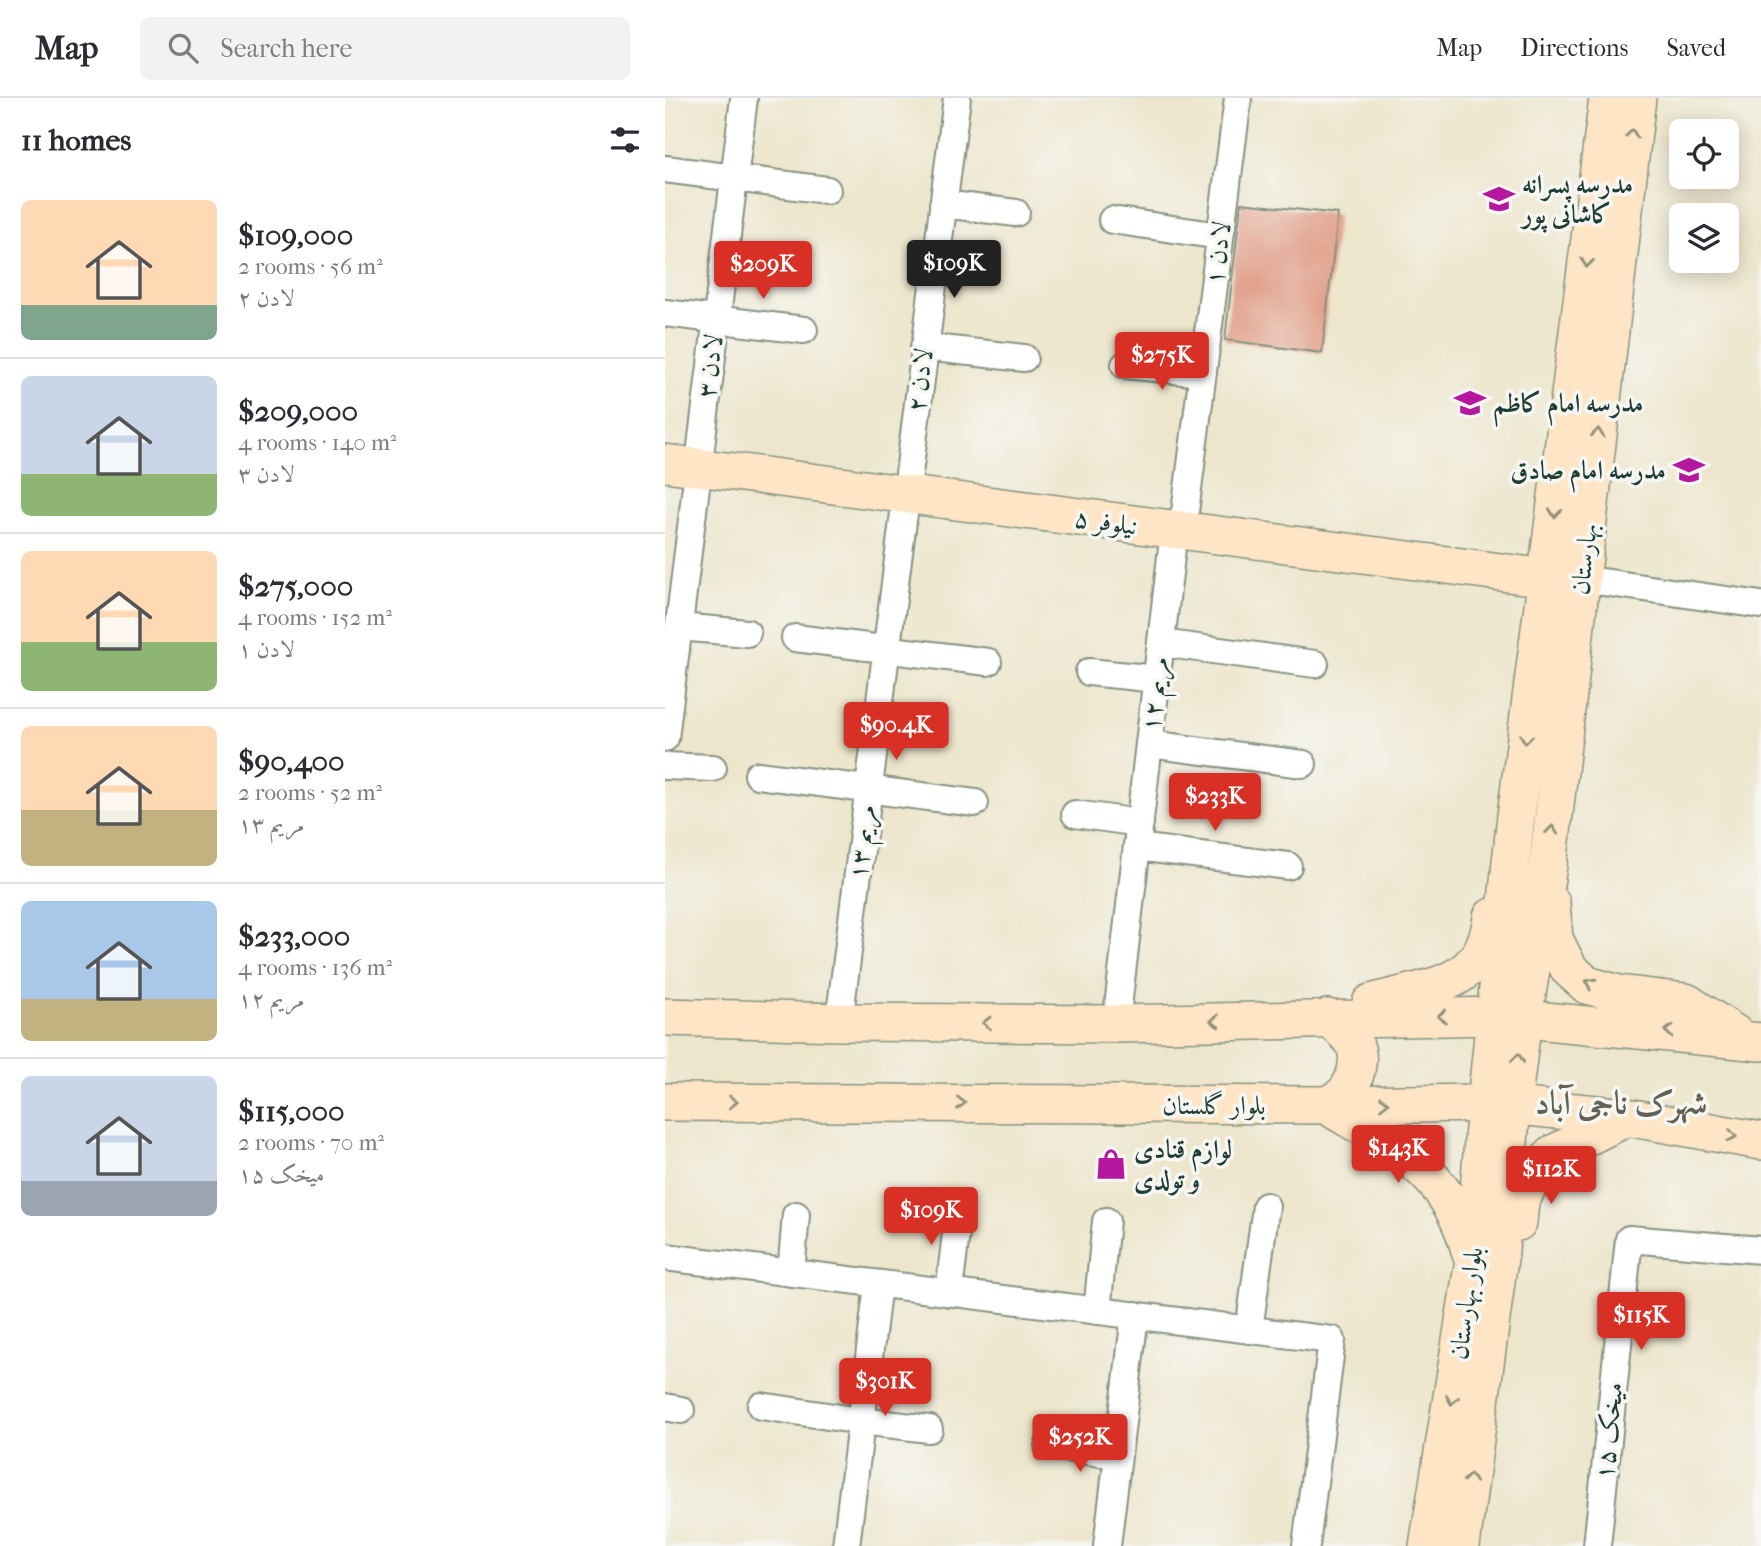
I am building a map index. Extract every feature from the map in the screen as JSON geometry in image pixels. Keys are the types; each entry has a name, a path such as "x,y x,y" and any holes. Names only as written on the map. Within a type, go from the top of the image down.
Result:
{"main road":[{"name":"بهارستان","path":"1509,1017 1548,866 1564,579 1608,98"},
{"name":"بهارستان","path":"1509,1017 1515,824 1564,579 1637,98"},
{"name":"نیلوفر ۵","path":"681,466 1564,579"},
{"path":"1328,1018 1454,980 1476,961 1489,935 1494,897 1515,824"},
{"path":"1548,866 1554,939 1569,969 1587,985 1619,994 1686,1002 1752,1040"},
{"path":"665,1017 839,1022 1116,1024 1328,1018 1509,1017 1752,1040"},
{"name":"بلوار بهارستان","path":"1461,1546 1509,1017"},
{"path":"1328,1018 1346,1033 1356,1048 1357,1063 1354,1077 1344,1094 1326,1105 1407,1154 1439,1183 1467,1237 1484,1280 1512,1269 1520,1203 1533,1175 1553,1154 1627,1117"},
{"name":"بلوار گلستان","path":"665,1102 1499,1105 1627,1117 1761,1141"},
{"name":"بلوار بهارستان","path":"1428,1546 1484,1280"}],"street":[{"name":"لادن ۳","path":"665,737 679,627 681,466 716,319 744,98"},
{"name":"لادن ۲","path":"905,495 957,98"},
{"name":"لادن ۱","path":"1174,531 1185,512 1238,98"},
{"path":"665,169 827,190"},
{"path":"943,204 1016,214"},
{"path":"1112,220 1220,236"},
{"path":"665,313 804,330"},
{"path":"925,347 1024,358"},
{"path":"1125,365 1203,373"},
{"name":"مریم ۱۳","path":"839,1022 905,495"},
{"name":"مریم ۱۲","path":"1116,1024 1174,531"},
{"path":"1564,579 1761,605"},
{"path":"679,627 747,633"},
{"path":"795,638 988,662"},
{"path":"1161,643 1315,664"},
{"path":"1089,672 1157,679"},
{"path":"1149,744 1303,764"},
{"path":"665,766 713,768"},
{"path":"758,775 975,803"},
{"path":"1075,814 1138,835 1288,866"},
{"path":"949,1293 959,1206"},
{"path":"1249,1330 1266,1206"},
{"path":"792,1273 796,1215"},
{"path":"1097,1311 1106,1221"},
{"name":"میخک ۱۵","path":"1597,1546 1629,1239 1761,1251"},
{"path":"665,1257 1332,1340 1306,1546"},
{"path":"846,1546 878,1284"},
{"path":"1107,1546 1135,1315"},
{"path":"761,1406 861,1422 929,1429"},
{"path":"1048,1446 1118,1455"}],"building":[{"path":"1241,203 1338,214 1322,353 1225,340"}],"place":[{"name":"مدرسه پسرانه کاشانی پور","path":"1499,199"},
{"name":"مدرسه امام کاظم","path":"1470,403"},
{"name":"مدرسه امام صادق","path":"1689,470"},
{"name":"لوازم قنادی و تولدی","path":"1111,1164"}],"district":[{"name":"شهرک ناجی آباد","path":"1621,1103"}]}
